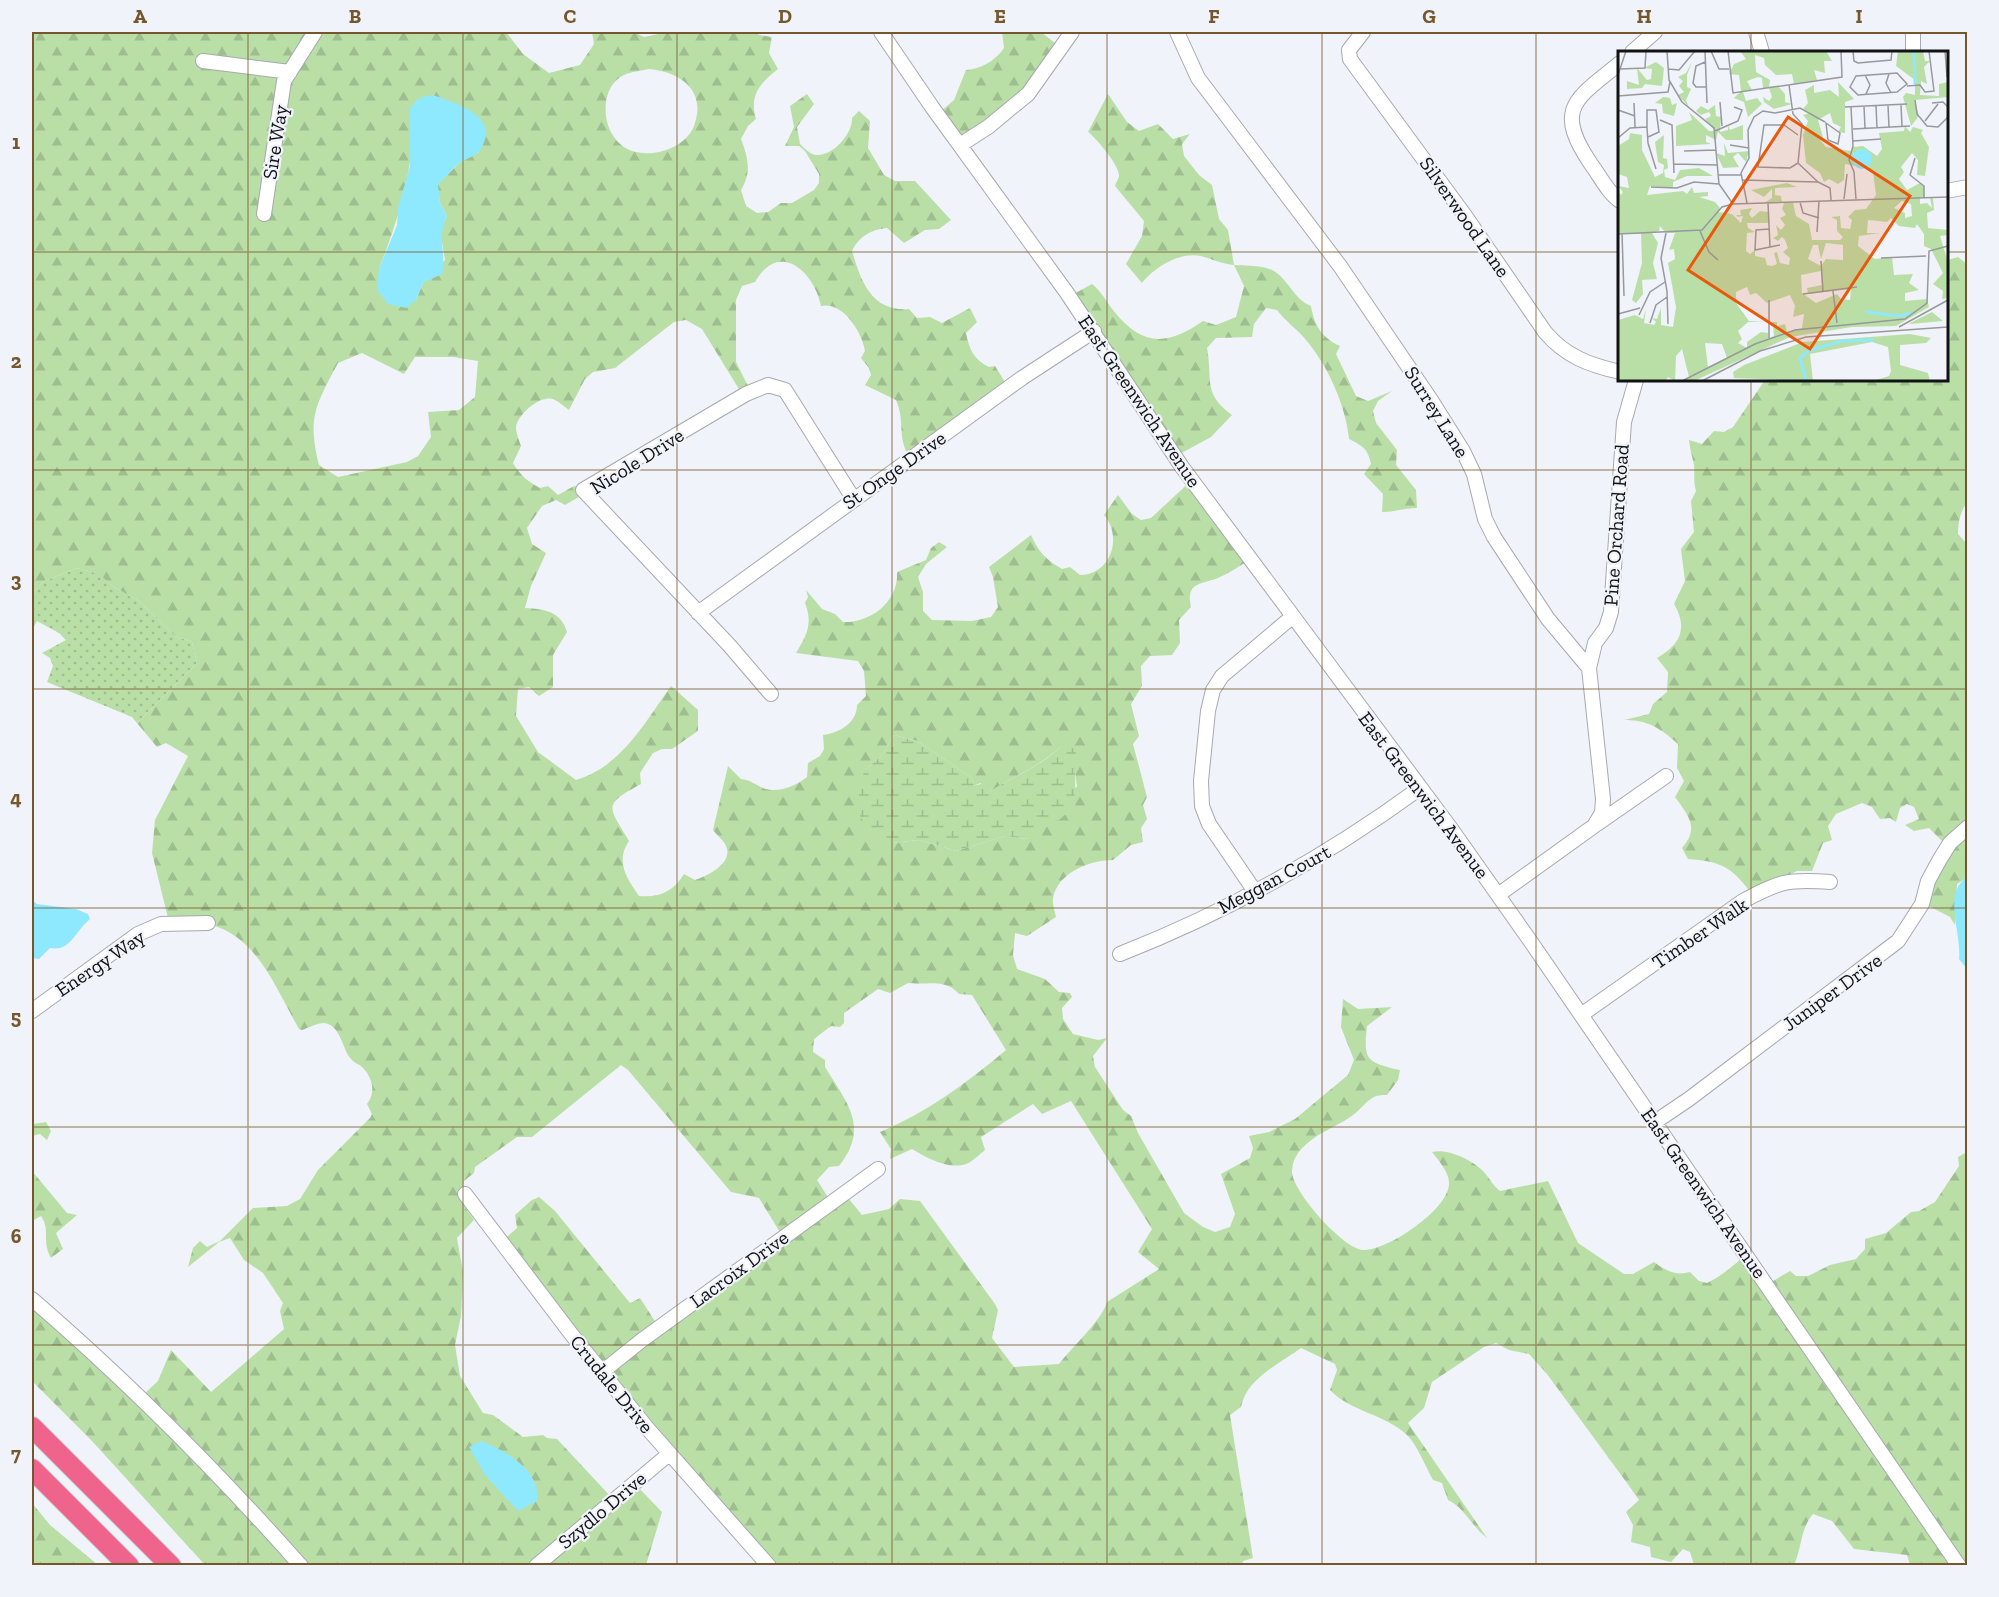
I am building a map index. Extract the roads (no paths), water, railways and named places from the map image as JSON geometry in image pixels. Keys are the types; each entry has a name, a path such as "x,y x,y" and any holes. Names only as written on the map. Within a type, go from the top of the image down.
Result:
{"highway":[{"path":"32,1427 171,1566"},
{"path":"32,1469 129,1566"}],"street":[{"name":"Sire Way","path":"264,214 284,81 315,32"},
{"name":"East Greenwich Avenue","path":"881,32 1094,332 1182,467 1498,895 1814,1350 1959,1566"},
{"path":"960,145 988,127 1028,94 1072,32"},
{"name":"Surrey Lane","path":"1177,32 1198,78 1340,266 1431,400 1474,474 1485,519 1494,537 1548,619 1589,668"},
{"name":"Silverwood Lane","path":"1363,32 1349,51 1350,59 1466,217 1545,332 1556,346 1571,356 1594,366 1618,372"},
{"path":"1633,51 1655,32"},
{"path":"1756,32 1762,51"},
{"path":"1913,32 1913,51"},
{"path":"203,61 290,72"},
{"path":"1618,65 1583,92 1574,106 1571,119 1577,142 1618,198"},
{"path":"1948,191 1968,187"},
{"name":"St Onge Drive","path":"698,613 1022,378 1094,332"},
{"name":"Pine Orchard Road","path":"1589,668 1595,643 1606,628 1611,612 1624,422 1636,381"},
{"name":"Nicole Drive","path":"771,694 583,490 746,394 768,385 785,390 854,498"},
{"path":"1254,890 1209,824 1202,806 1201,781 1208,711 1213,690 1222,676 1292,617"},
{"path":"1589,668 1603,799 1602,813 1594,826"},
{"path":"1498,895 1666,776"},
{"name":"Meggan Court","path":"1120,954 1174,932 1323,855 1420,788"},
{"name":"Juniper Drive","path":"1654,1122 1689,1099 1898,942 1922,904 1928,880 1940,859 1950,843 1968,827"},
{"name":"Timber Walk","path":"1581,1015 1743,901 1771,887 1793,880 1830,882"},
{"name":"Energy Way","path":"32,1011 138,934 161,924 208,923"},
{"name":"Lacroix Drive","path":"602,1372 642,1340 878,1169"},
{"name":"Crudale Drive","path":"465,1194 602,1372 669,1454 769,1566"},
{"path":"32,1299 152,1408 245,1503 301,1566"},
{"name":"Szydlo Drive","path":"536,1566 669,1454"}],"water":[{"path":"433,95 474,113 481,120 485,129 485,139 478,152 458,164 438,185 440,203 447,216 442,232 442,274 423,283 416,300 406,308 388,304 377,290 379,269 397,225 398,208 410,166 410,108 419,98"},
{"path":"1967,877 1967,969 1959,959 1954,903 1960,884"},
{"path":"32,900 37,904 76,909 88,914 90,919 68,944 63,947 50,948 39,959 32,958"},
{"path":"481,1441 511,1456 528,1471 537,1490 537,1501 518,1511 485,1475 469,1447"}]}
